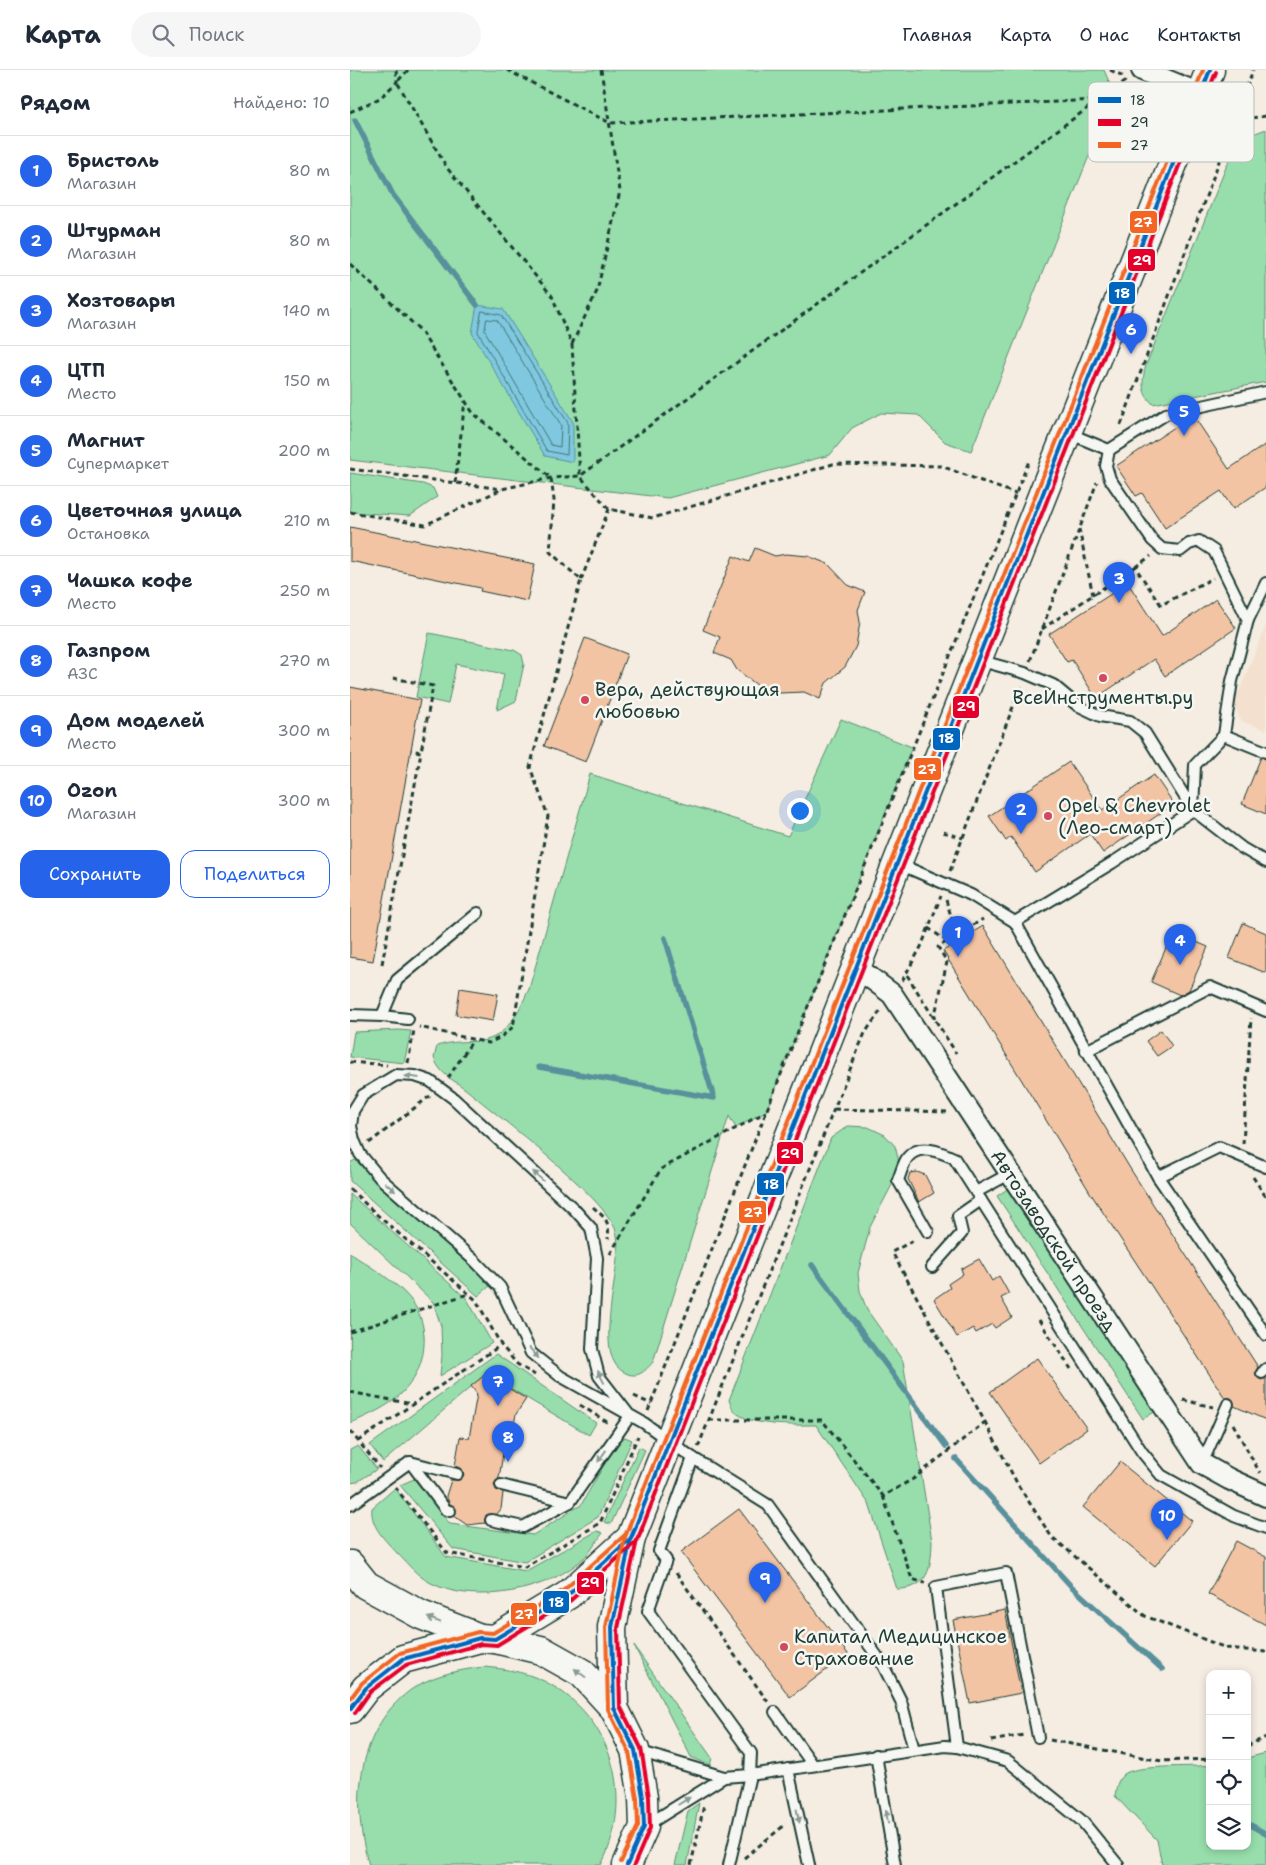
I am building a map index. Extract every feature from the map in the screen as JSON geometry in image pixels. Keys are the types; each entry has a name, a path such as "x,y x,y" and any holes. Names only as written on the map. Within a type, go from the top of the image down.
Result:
{"main road":[{"path":"614,1708 612,1627 631,1538 1174,162"},
{"path":"350,1709 366,1688 403,1659 487,1638 568,1595 631,1538"},
{"path":"355,1582 421,1615 487,1638 541,1650 582,1673 614,1708 635,1750 643,1797 644,1826 627,1865"}],"street":[{"path":"1145,73 1205,82"},
{"name":"Автозаводской проезд","path":"856,967 892,994 1202,1464 1228,1479 1266,1496"}],"lane":[{"path":"1108,450 1166,414 1266,392"},
{"path":"1067,433 1108,450"},
{"path":"1108,450 1106,466 1110,479 1152,540 1162,549 1180,551 1189,544 1199,541 1214,551 1248,620"},
{"path":"1193,810 1195,765 1224,735 1232,681 1248,620 1266,583"},
{"path":"976,659 1025,673 1053,685 1077,705 1100,716 1130,721 1145,732 1193,810 1242,848 1266,862"},
{"path":"1224,735 1266,752"},
{"path":"1014,922 1112,864 1193,810"},
{"path":"897,864 971,895 1014,922 1158,1177 1266,1335"},
{"path":"382,1016 397,980 478,913"},
{"path":"1086,1051 1210,988 1266,1010"},
{"path":"350,1015 408,1019"},
{"path":"630,1416 599,1376 592,1349 597,1258 591,1228 574,1209 430,1080 414,1076 396,1075 363,1095 353,1111 351,1126 358,1150 380,1178 475,1261 500,1287 531,1353 560,1376 630,1416 644,1423 693,1458 768,1505 882,1663 901,1701 914,1750"},
{"path":"1158,1177 1218,1147 1266,1167"},
{"path":"928,1232 898,1180 908,1156 922,1149 940,1152 954,1158 1142,1452 1161,1476 1234,1516 1266,1528"},
{"path":"932,1267 962,1233 958,1216 978,1196 1011,1173"},
{"path":"1202,1464 1227,1407"},
{"path":"491,1520 523,1527 570,1502 630,1416"},
{"path":"693,1458 659,1551 666,1560 648,1610 751,1753 750,1775 729,1865"},
{"path":"350,1505 410,1462"},
{"path":"410,1462 457,1474"},
{"path":"410,1462 446,1510 450,1511"},
{"path":"500,1485 570,1502"},
{"path":"957,1747 936,1587 1006,1573 1038,1737"},
{"path":"775,1712 813,1765"},
{"path":"635,1750 724,1777 750,1775 945,1746 957,1747 1008,1761 1082,1821 1118,1865"},
{"path":"876,1755 895,1865"},
{"path":"788,1769 809,1865"},
{"path":"644,1826 724,1777"}],"path":[{"path":"396,70 397,82 447,168 552,296 572,345 580,476 609,509 653,518 834,464 941,466 1016,494"},
{"path":"350,112 380,98 408,70"},
{"path":"507,70 610,123 1088,100"},
{"path":"572,345 597,291 620,191 601,70"},
{"path":"1248,82 1253,70"},
{"path":"1129,82 1145,73"},
{"path":"350,512 425,525 502,489 551,478 580,476 1088,107"},
{"path":"946,884 1108,450 1126,415 1219,162"},
{"path":"350,264 420,330 473,413 551,478 554,500 550,552 581,580"},
{"path":"455,483 465,400"},
{"path":"350,1431 447,1553 525,1567 600,1523 644,1423 766,1111 1032,456"},
{"path":"350,469 502,489"},
{"path":"407,1067 415,1026 489,1043 501,1037 513,1027 548,816 530,766 581,580 609,509"},
{"path":"1079,528 1093,595"},
{"path":"1042,630 1162,549"},
{"path":"1135,567 1160,605 1224,572"},
{"path":"382,964 433,686 393,678"},
{"path":"411,750 421,752"},
{"path":"943,832 963,838"},
{"path":"693,1458 865,1033 907,975 943,890 956,935"},
{"path":"934,1019 947,962 938,947 996,910"},
{"path":"928,928 947,941"},
{"path":"1242,1158 1252,1005"},
{"path":"358,1150 440,1088 473,1040"},
{"path":"350,1062 388,1065"},
{"path":"834,1110 954,1112"},
{"path":"591,1205 605,1218 610,1227 606,1260 661,1168 766,1111"},
{"path":"350,1189 476,1300 501,1345 358,1441"},
{"path":"928,1232 892,1252 1018,1485 1051,1536 1145,1616 1226,1648 1266,1652"},
{"path":"350,1332 468,1294"},
{"path":"350,1392 412,1404"},
{"path":"630,1392 635,1398 651,1404"},
{"path":"1174,1398 1227,1407 1261,1474"},
{"path":"709,1420 822,1420 883,1496 912,1579 936,1587"},
{"path":"883,1496 913,1478 985,1422"},
{"path":"666,1560 775,1712"},
{"path":"957,1747 1026,1735 1162,1761 1206,1759"},
{"path":"1251,1744 1266,1737"},
{"path":"691,1865 709,1786"},
{"path":"742,1859 798,1814"}],"shaded area":[{"path":"1266,626 1266,730 1241,721 1234,704"}],"green space":[{"path":"350,70 1104,70 1109,82 1088,82 1088,158 971,451 945,442 918,415 881,413 852,428 830,455 668,498 350,460"},
{"path":"1266,129 1266,382 1153,404 1146,395 1143,386 1146,365 1228,162 1254,162 1254,134"},
{"path":"350,473 423,484 433,488 437,497 410,516 350,512"},
{"path":"429,633 514,650 522,655 524,664 516,701 497,710 504,674 456,664 448,704 416,697"},
{"path":"841,719 912,747 766,1111 736,1128 729,1116 653,1362 639,1374 628,1374 616,1365 610,1350 610,1310 618,1246 616,1231 608,1217 593,1199 550,1158 440,1069 434,1058 437,1046 453,1042 489,1039 505,1029 516,1014 529,989 590,774 788,836"},
{"path":"411,1031 404,1063 350,1057 354,1032"},
{"path":"848,1126 868,1127 885,1135 895,1146 899,1162 895,1179 870,1227 858,1273 860,1291 867,1310 903,1361 932,1541 931,1560 926,1575 922,1581 908,1588 897,1589 869,1504 816,1425 773,1424 751,1420 734,1411 729,1400 831,1138"},
{"path":"355,1160 491,1285 478,1296 350,1181 350,1163"},
{"path":"1009,1188 1156,1411 1143,1419 997,1196"},
{"path":"350,1194 467,1299 492,1343 440,1376 442,1355 441,1326 433,1302 350,1223"},
{"path":"350,1253 390,1280 405,1293 418,1311 424,1336 424,1349 421,1361 410,1384 390,1403 351,1423"},
{"path":"496,1354 596,1423 589,1435 486,1374 383,1462 370,1445"},
{"path":"625,1437 632,1440 598,1517 525,1562 453,1549 400,1485 414,1479 450,1524 533,1535 581,1505 613,1449"},
{"path":"358,1446 377,1469 357,1482 350,1483 350,1450"},
{"path":"639,1447 645,1450 611,1524 604,1522"},
{"path":"395,1488 446,1557 526,1571 597,1531 603,1533 585,1557 570,1569 552,1579 532,1586 490,1594 449,1590 431,1583 417,1573 388,1543 376,1527 373,1521 372,1508"},
{"path":"634,1646 712,1758 710,1765 691,1757"},
{"path":"484,1667 520,1672 553,1686 574,1702 591,1721 604,1742 613,1766 617,1790 616,1816 611,1841 601,1865 369,1865 360,1817 360,1792 363,1767 370,1744 381,1722 396,1703 415,1687 448,1673"},
{"path":"1266,1753 1266,1865 1162,1865 1157,1840 1115,1796 1119,1780 1129,1772 1139,1769 1206,1766 1206,1850 1251,1850 1251,1757"},
{"path":"699,1803 687,1865 675,1865 688,1811"}],"water":[{"path":"477,305 503,309 573,422 573,462 545,456 472,333"}],"building":[{"path":"1193,415 1229,469 1266,444 1266,487 1233,509 1221,491 1165,528 1142,493 1136,496 1116,466"},
{"path":"350,527 535,564 527,601 480,591 481,588 350,561"},
{"path":"755,548 775,556 786,554 808,556 828,564 848,585 865,592 858,610 860,622 856,646 845,667 826,683 820,699 804,692 780,693 757,685 737,670 731,660 714,653 720,637 703,630 733,556 749,562"},
{"path":"1128,583 1162,636 1216,599 1236,628 1165,676 1154,659 1096,698 1072,660 1067,662 1049,634"},
{"name":"Вера, действующая любовью","path":"585,638 627,654 586,762 544,746"},
{"path":"350,687 420,700 373,961 350,957"},
{"path":"1261,757 1266,759 1266,814 1242,804"},
{"path":"1069,762 1102,810 1154,775 1174,804 1103,853 1090,834 1035,872 1011,837 1006,841 989,816"},
{"path":"1243,923 1266,933 1266,973 1229,958"},
{"path":"983,926 1131,1170 1258,1367 1255,1372 1257,1377 1261,1380 1266,1378 1266,1420 1234,1406 1231,1398 1225,1398 1091,1194 943,951"},
{"path":"1173,932 1208,947 1189,990 1180,995 1151,982"},
{"path":"460,988 498,994 493,1021 456,1015"},
{"path":"1161,1030 1172,1046 1157,1056 1146,1041"},
{"path":"917,1172 925,1175 934,1193 919,1202 908,1179 910,1173"},
{"path":"979,1259 992,1281 999,1276 1009,1294 1001,1298 1012,1317 995,1328 992,1324 976,1333 973,1328 957,1337 934,1299 950,1288 948,1284 963,1274 961,1269"},
{"path":"1037,1358 1087,1429 1039,1463 990,1392"},
{"path":"486,1374 526,1399 516,1414 513,1430 507,1429 499,1478 494,1484 496,1490 503,1493 501,1509 497,1514 486,1515 485,1523 467,1525 454,1516 456,1509 450,1504 446,1496 451,1480 459,1480 464,1475 462,1469 455,1466 460,1437 469,1438 477,1394 471,1386"},
{"path":"1120,1462 1192,1521 1155,1566 1083,1507"},
{"path":"739,1509 848,1654 790,1697 681,1552"},
{"path":"1236,1541 1266,1557 1266,1625 1208,1594"},
{"path":"1005,1610 1021,1693 970,1703 953,1620"}],"waterway":[{"path":"355,120 393,195 477,305"},
{"path":"539,1067 714,1098 665,938"},
{"path":"812,1265 946,1446"},
{"path":"956,1459 1070,1585 1162,1669"},
{"path":"1251,1825 1266,1834"}],"transit line":[{"name":"27","path":"1198,82 1203,70"},
{"name":"18","path":"1205,82 1210,70"},
{"name":"29","path":"1212,82 1216,72"},
{"name":"27","path":"350,1699 362,1683 400,1653 478,1632 493,1633 564,1590 626,1534 1167,162"},
{"name":"18","path":"350,1709 366,1688 403,1659 480,1638 495,1639 568,1595 631,1538 1174,162"},
{"name":"29","path":"355,1713 370,1692 406,1665 481,1644 497,1645 571,1600 637,1541 1181,162"},
{"name":"27","path":"621,1862 638,1826 637,1798 629,1752 608,1709 606,1627 625,1537 630,1524"},
{"name":"18","path":"627,1865 644,1827 643,1797 635,1750 614,1708 612,1627 631,1538 636,1527"},
{"name":"29","path":"634,1865 650,1828 649,1797 641,1748 620,1706 618,1628 637,1540 642,1530"}],"place":[{"name":"Цветочная улица","path":"1131,354"},
{"name":"Магнит","path":"1184,436"},
{"name":"Хозтовары","path":"1119,603"},
{"name":"ВсеИнструменты.ру","path":"1103,678"},
{"name":"Вера, действующая любовью","path":"585,700"},
{"name":"Opel & Chevrolet (Лео-смарт)","path":"1048,816"},
{"name":"Штурман","path":"1021,834"},
{"name":"Бристоль","path":"958,957"},
{"name":"ЦТП","path":"1180,965"},
{"name":"Чашка кофе","path":"498,1406"},
{"name":"Газпром","path":"508,1462"},
{"name":"Ozon","path":"1167,1540"},
{"name":"Дом моделей","path":"765,1603"},
{"name":"Капитал Медицинское Страхование","path":"784,1647"}]}
